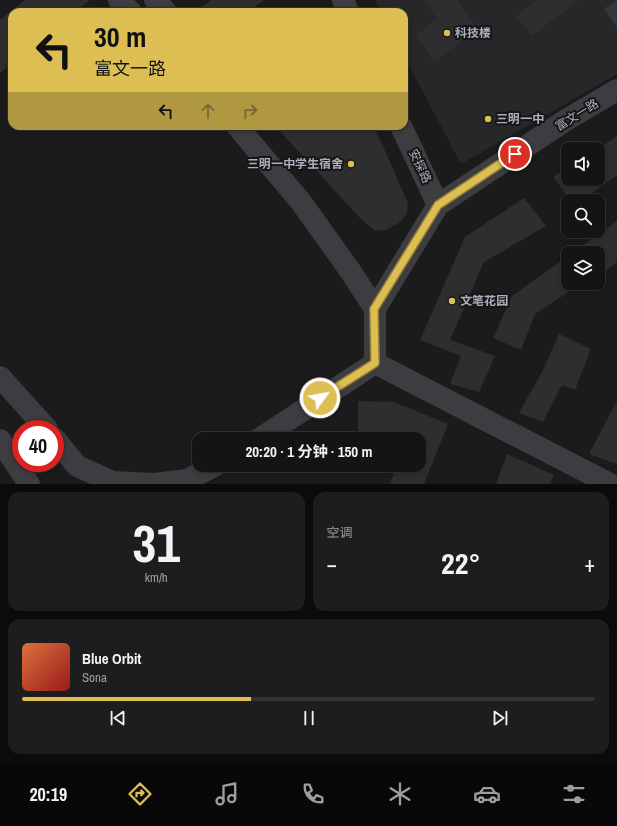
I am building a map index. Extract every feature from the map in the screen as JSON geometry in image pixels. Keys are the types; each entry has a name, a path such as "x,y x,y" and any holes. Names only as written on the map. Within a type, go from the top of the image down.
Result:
{"street":[{"path":"119,0 127,8"},
{"path":"155,0 162,8"},
{"name":"富文一路","path":"374,309 438,205 566,120 617,90"},
{"path":"240,130 301,202 351,272 374,309 375,363"},
{"name":"安探路","path":"403,130 438,205"},
{"path":"270,432 375,363"},
{"path":"375,363 610,484"},
{"path":"0,377 39,420"},
{"path":"0,440 29,484"},
{"path":"64,450 77,466 113,482 154,484 187,480 202,472"}],"shaded area":[{"name":"三明一中","path":"375,0 617,0 617,74 461,164 408,64 408,8 379,8"},
{"path":"617,0 617,27 604,9"}],"building":[{"path":"25,0 90,0 80,8 15,8"},
{"path":"211,0 264,0 253,8 200,8"},
{"name":"科技楼","path":"424,0 457,0 478,30 434,61 416,35 437,19"},
{"path":"537,0 579,0 532,36 516,16"},
{"path":"8,14 8,66 0,73 0,20"},
{"name":"三明一中学生宿舍","path":"279,130 376,130 408,203 407,213 399,223 386,230 375,231 360,218"},
{"path":"617,136 617,175 605,184 605,144"},
{"path":"561,172 561,186 602,186 591,194 566,194 553,177"},
{"name":"文笔花园","path":"524,198 546,226 484,262 450,340 495,356 479,392 450,384 461,356 420,340 465,237"},
{"path":"617,221 617,262 605,271 605,246 582,246 593,238 605,238 605,230"},
{"name":"文笔花园","path":"561,261 561,290 571,290 535,314 521,350 493,338 512,296"},
{"path":"559,334 591,349 575,390 562,385 543,422 519,413 543,370"},
{"path":"358,401 394,402 448,424 424,484 390,484 394,472 426,472 426,432 358,432"},
{"path":"617,401 617,464 589,454"},
{"path":"507,454 554,475 550,484 496,484"}],"place":[{"name":"科技楼","path":"447,33"},
{"name":"三明一中","path":"488,119"},
{"name":"三明一中学生宿舍","path":"351,164"},
{"name":"文笔花园","path":"452,301"}],"route":[{"path":"320,398 375,363 374,309 438,205 515,154"}]}
